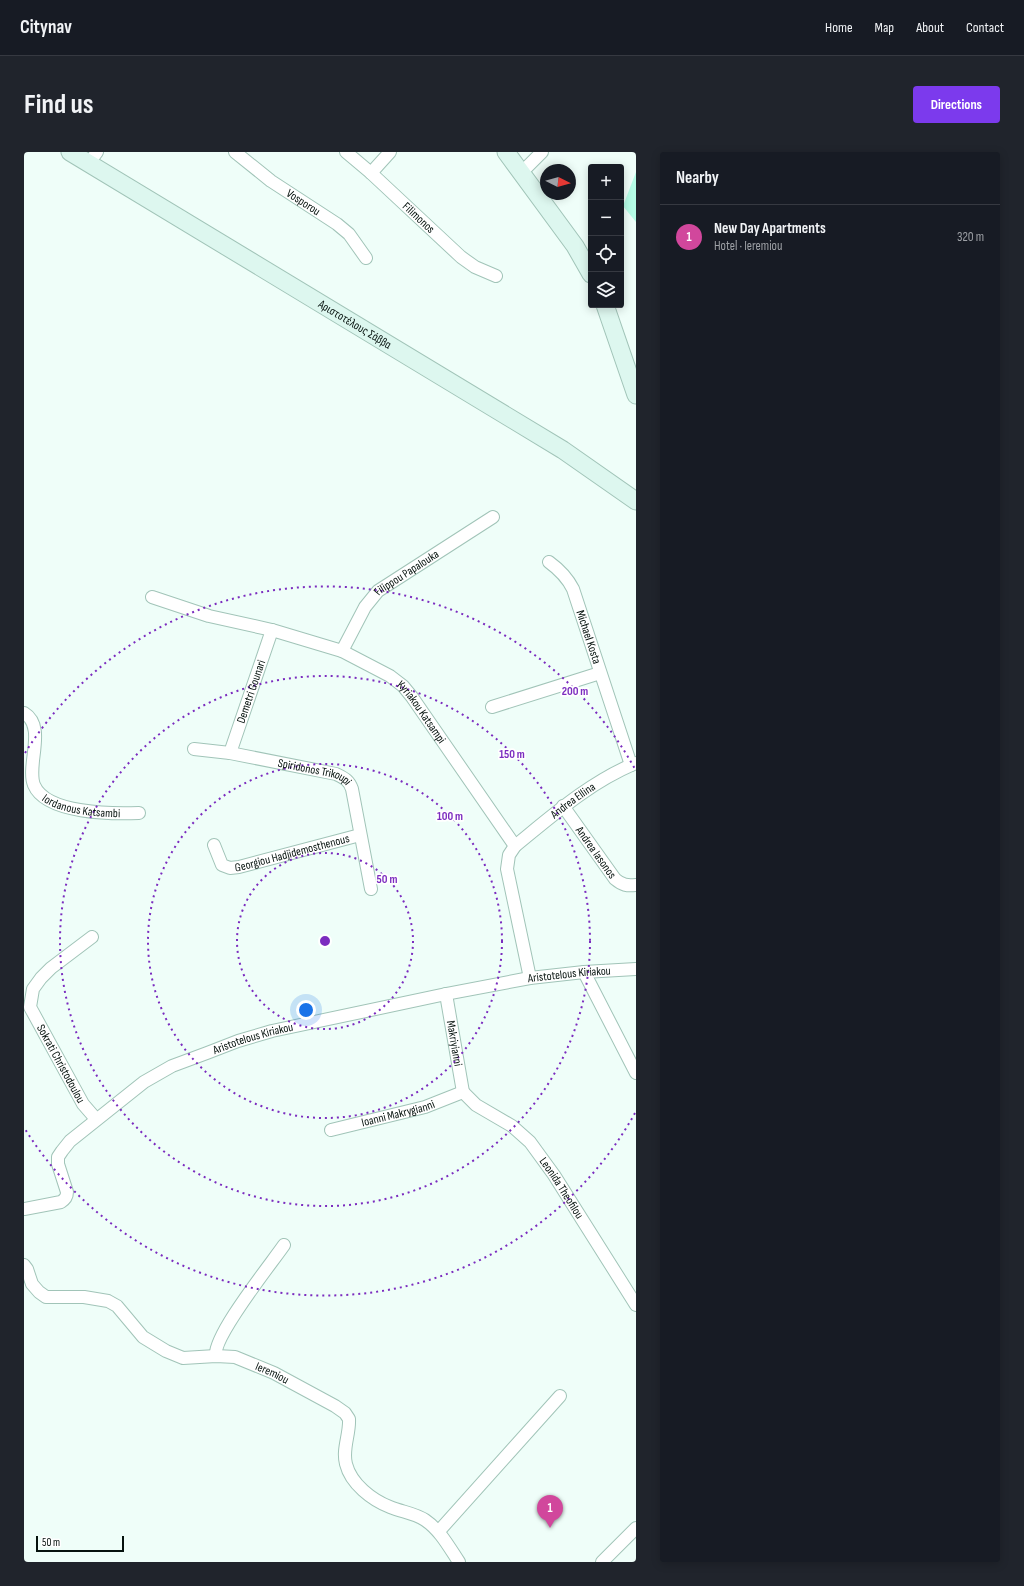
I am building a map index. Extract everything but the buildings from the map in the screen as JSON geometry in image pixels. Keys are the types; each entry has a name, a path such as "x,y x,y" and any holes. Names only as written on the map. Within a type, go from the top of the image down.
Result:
{"street":[{"name":"Αριστοτέλους Σάββα","path":"70,152 93,158 563,450 636,501"},
{"name":"Vosporou","path":"235,152 272,181 345,231 356,242 366,258"},
{"name":"Filimonos","path":"346,152 371,173 461,257 475,267 496,276"},
{"path":"371,173 390,152"},
{"path":"506,152 575,246 590,272"},
{"path":"521,173 542,152"},
{"path":"605,308 636,393"},
{"name":"Filippou Papalouka","path":"342,651 365,607 378,591 493,517"},
{"name":"Michael Kosta","path":"548,562 560,570 567,578 573,589 600,673 633,764"},
{"name":"Kyriakou Katsampi","path":"152,597 209,616 272,630 342,651 390,676 403,686 412,697 515,846"},
{"name":"Demetri Gounari","path":"230,753 272,630"},
{"path":"492,707 600,673"},
{"name":"Iordanous Katsambi","path":"24,713 29,716 34,730 33,780 38,792 50,800 71,808 111,814 139,813"},
{"name":"Spiridonos Trikoupi","path":"194,749 230,753 336,774 350,782 371,889"},
{"name":"Andrea Ellina","path":"515,846 563,806 590,787 633,764"},
{"name":"Andrea Iasonos","path":"563,806 615,879 620,884 626,886 636,885"},
{"name":"Georgiou Hadjidemosthenous","path":"214,845 222,865 230,868 239,867 360,835"},
{"path":"515,846 509,855 507,869 530,978"},
{"name":"Sokrati Christodoulou","path":"92,938 51,968 41,978 33,989 30,1008 83,1104 96,1119"},
{"name":"Aristotelous Kiriakou","path":"24,1209 61,1202 67,1192 58,1164 58,1157 70,1141 144,1082 172,1066 238,1041 279,1029 368,1009 530,978 584,972 636,970"},
{"path":"584,972 636,1073"},
{"name":"Makriyianni","path":"446,994 463,1092"},
{"name":"Ioanni Makrygianni","path":"331,1130 425,1107 463,1092"},
{"name":"Leonida Theofilou","path":"463,1092 476,1105 512,1126 530,1142 554,1175 636,1305"},
{"path":"216,1356 215,1351 224,1329 284,1245"},
{"name":"Ieremiou","path":"24,1265 27,1269 32,1284 46,1297 84,1297 108,1301 117,1306 143,1337 166,1352 183,1358 216,1356 235,1357 274,1373 335,1406 349,1419 345,1462 349,1474 358,1486 382,1503 392,1508 416,1515 439,1531 459,1562"},
{"path":"439,1531 560,1396"},
{"path":"602,1562 636,1528"}],"green space":[{"path":"636,172 636,222 624,207 624,203"}],"place":[{"name":"New Day Apartments","path":"550,1528"}]}
